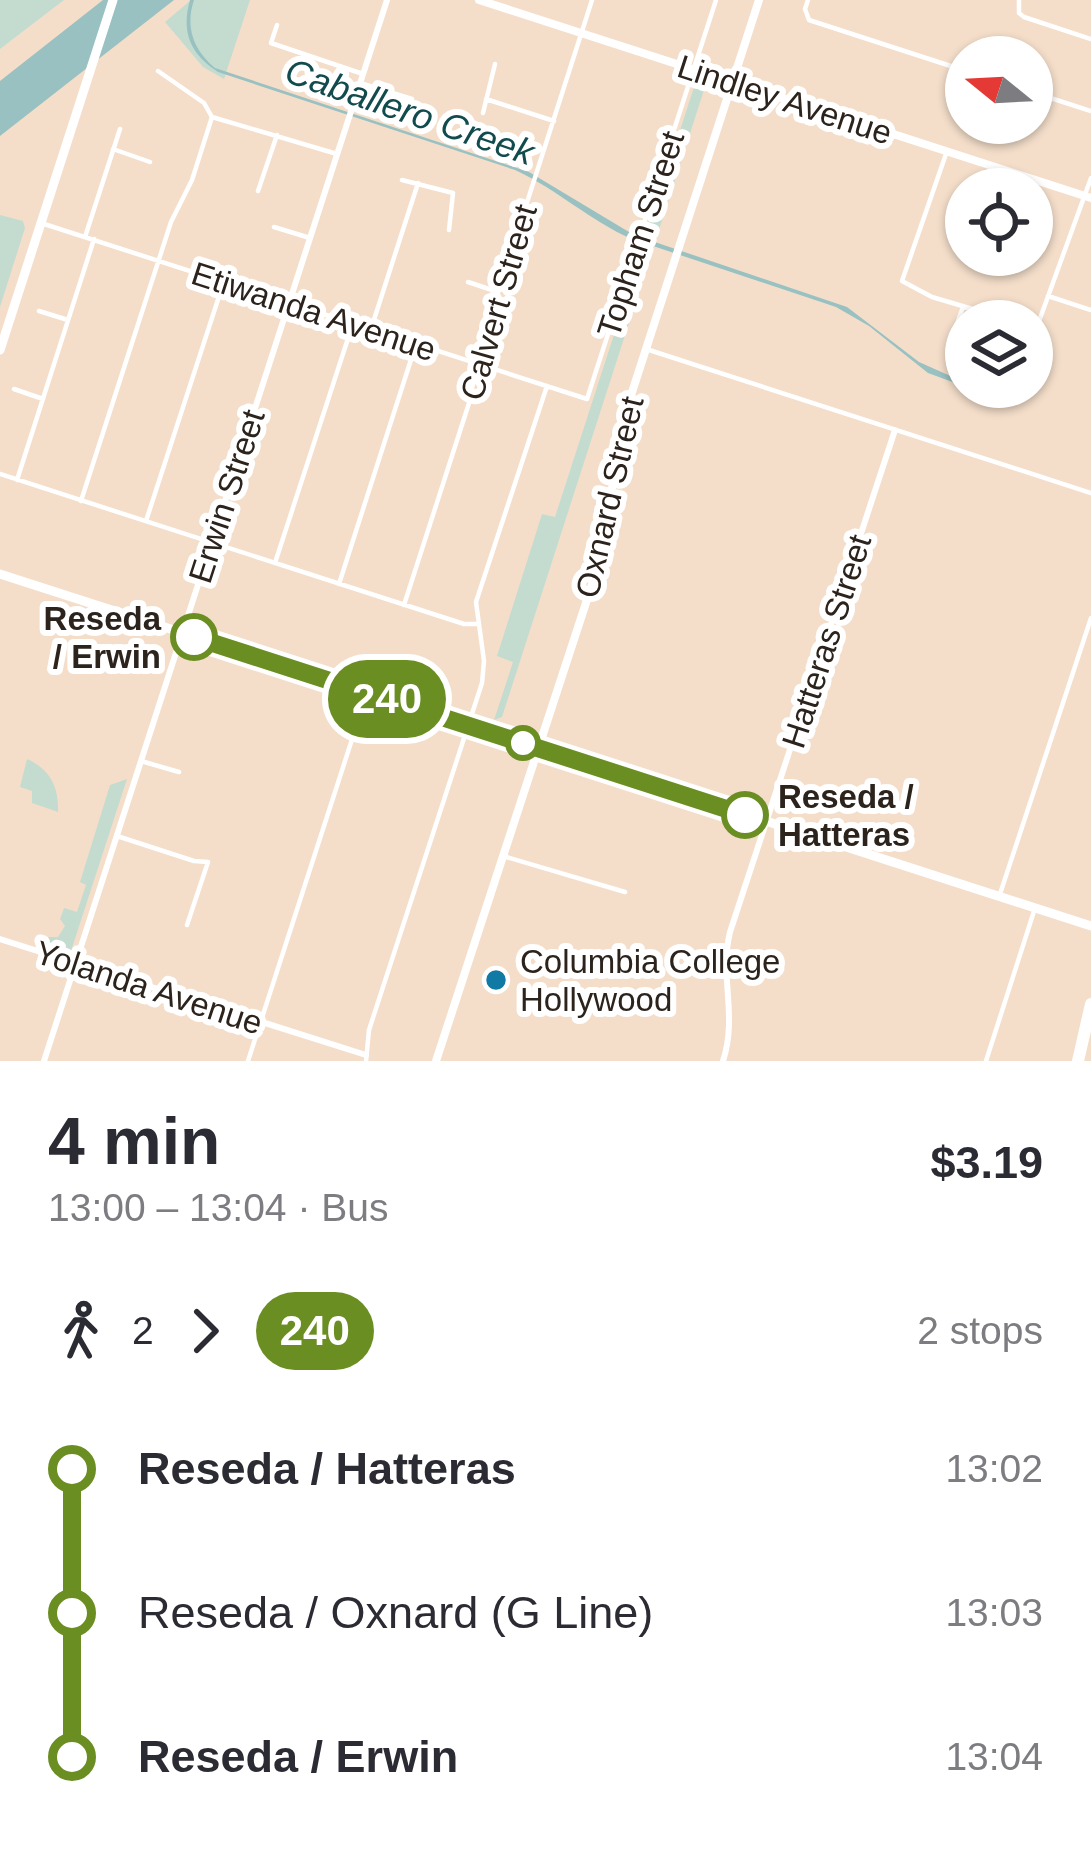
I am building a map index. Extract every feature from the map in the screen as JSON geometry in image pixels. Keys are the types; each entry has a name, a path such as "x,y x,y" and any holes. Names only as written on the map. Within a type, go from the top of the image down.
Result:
{"highway":[{"path":"1078,1061 1091,1004"}],"main road":[{"path":"0,350 113,0"},
{"name":"Lindley Avenue","path":"479,0 1088,197"},
{"name":"Oxnard Street","path":"436,1061 600,560 621,432 759,0"},
{"path":"0,574 1091,926"}],"street":[{"name":"Erwin Street","path":"44,1061 387,0"},
{"name":"Calvert Street","path":"404,605 592,0"},
{"name":"Topham Street","path":"587,398 716,0"},
{"path":"808,0 806,16 817,23 945,63"},
{"path":"1019,0 1019,13 1091,39"},
{"path":"277,26 271,43 412,99"},
{"path":"483,112 495,64"},
{"path":"158,71 204,103 212,117 337,154"},
{"path":"486,99 554,121"},
{"path":"1053,99 1091,111"},
{"path":"81,501 159,261 212,117"},
{"path":"85,236 120,129"},
{"path":"259,191 277,135"},
{"path":"113,149 150,162"},
{"path":"945,300 902,281 947,151"},
{"path":"1046,300 1088,197 1091,178"},
{"path":"402,180 453,193 448,230"},
{"path":"371,329 418,183"},
{"name":"Etiwanda Avenue","path":"41,223 587,398"},
{"path":"274,227 310,238"},
{"path":"17,480 94,239"},
{"path":"146,522 224,281"},
{"path":"468,282 498,292"},
{"path":"1048,296 1091,310"},
{"path":"39,310 68,320"},
{"path":"275,563 353,323"},
{"path":"339,584 416,344"},
{"path":"646,349 1091,493"},
{"path":"366,1058 369,1030 469,725 484,669 476,602 547,386"},
{"path":"14,389 43,399"},
{"name":"Hatteras Street","path":"723,1061 732,1027 727,945 895,430"},
{"path":"0,474 464,624 476,624"},
{"path":"999,897 1091,618"},
{"path":"248,1061 368,693"},
{"path":"141,761 179,772"},
{"path":"117,836 208,862 187,925"},
{"path":"503,856 625,892"},
{"path":"986,1061 1035,908"},
{"name":"Yolanda Avenue","path":"0,939 366,1058"}],"green space":[{"path":"0,0 64,0 0,49"},
{"path":"191,0 250,0 224,79 203,67 165,22"},
{"path":"702,85 502,717 494,720 513,662 497,656 542,514 555,517 694,87"},
{"path":"0,215 23,221 25,228 0,307"},
{"path":"27,759 52,780 58,812 32,803 32,791 20,787"},
{"path":"127,779 71,951 42,945 48,937 58,937 65,926 60,919 64,908 77,912 86,885 80,882 110,785"}],"water":[{"path":"103,0 174,0 0,136 0,81"},
{"path":"190,0 194,0 193,37 215,68 529,172 634,235 847,307 919,362 945,374 945,379 928,373 869,326 836,307 632,239 515,170 218,72 201,58 190,41"}],"bus line":[{"name":"240","path":"194,637 745,815"}],"place":[{"name":"Reseda / Erwin","path":"194,637"},
{"name":"Reseda / Hatteras","path":"745,815"},
{"name":"Columbia College Hollywood","path":"496,980"}],"water label":[{"name":"Caballero Creek","path":"410,111"}]}
